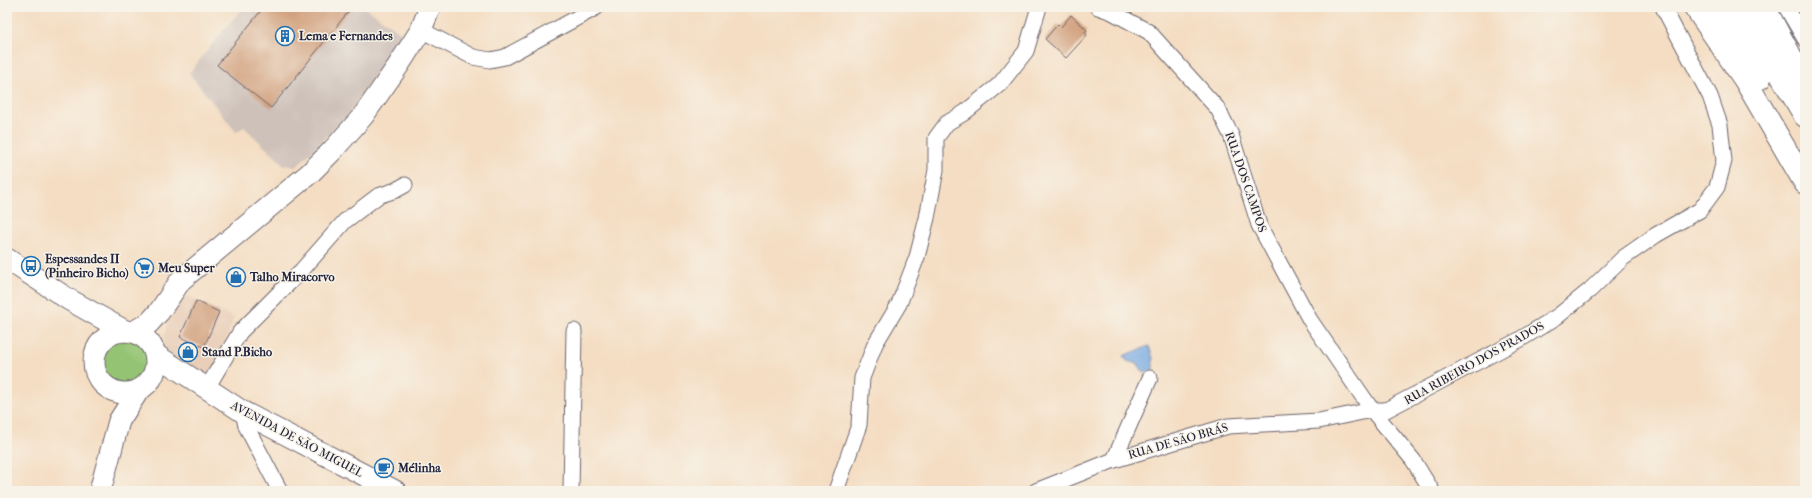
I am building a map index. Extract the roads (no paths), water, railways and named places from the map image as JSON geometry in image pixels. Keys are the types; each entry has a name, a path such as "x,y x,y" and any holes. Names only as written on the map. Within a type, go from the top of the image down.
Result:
{"highway":[{"path":"1695,7 1745,80 1805,182"},
{"path":"1718,7 1805,153"},
{"path":"1748,9 1805,83"},
{"path":"1748,9 1805,116"}],"main road":[{"path":"96,350 103,340 113,333 129,331 149,322 180,280 310,173 332,151 362,116 398,66 420,30 430,7"},
{"path":"7,259 80,308 92,328 96,350 94,364 98,379 119,421"},
{"path":"100,491 119,421 155,371 155,352 158,333 171,294"},
{"path":"68,299 149,342 155,352"},
{"name":"AVENIDA DE SÃO MIGUEL","path":"155,352 203,386 244,412 395,491"},
{"path":"98,379 106,387 116,392 127,394 143,388 177,382 203,386"}],"street":[{"path":"420,30 473,57 490,60 505,57 597,7"},
{"path":"836,491 859,425 862,378 875,344 899,304 917,257 927,218 936,170 936,138 947,123 964,113 1000,84 1026,51 1039,7"},
{"name":"RUA DOS CAMPOS","path":"1098,7 1112,12 1149,32 1218,109 1231,135 1259,225 1310,320 1372,410 1413,460 1432,491"},
{"name":"RUA RIBEIRO DOS PRADOS","path":"1372,410 1386,410 1404,401 1441,380 1519,340 1558,316 1590,290 1622,258 1656,235 1700,210 1717,187 1724,161 1720,125 1710,96 1663,7"},
{"path":"1786,7 1805,39"},
{"path":"203,386 240,332 302,270 345,221 378,196 396,190 405,184"},
{"path":"571,491 574,331"},
{"path":"1114,460 1150,378"},
{"name":"RUA DE SÃO BRÁS","path":"1036,491 1114,460 1228,426 1320,421 1372,410"},
{"path":"244,412 246,426 280,491"}],"water":[{"path":"1149,346 1153,358 1153,371 1144,373 1138,364 1127,361 1123,356"}],"place":[{"name":"Lema e Fernandes","path":"285,36"},
{"name":"Espessandes II (Pinheiro Bicho)","path":"31,266"},
{"name":"Meu Super","path":"144,268"},
{"name":"Talho Miracorvo","path":"236,277"},
{"name":"Stand P.Bicho","path":"188,352"},
{"name":"Mélinha","path":"384,468"}]}
